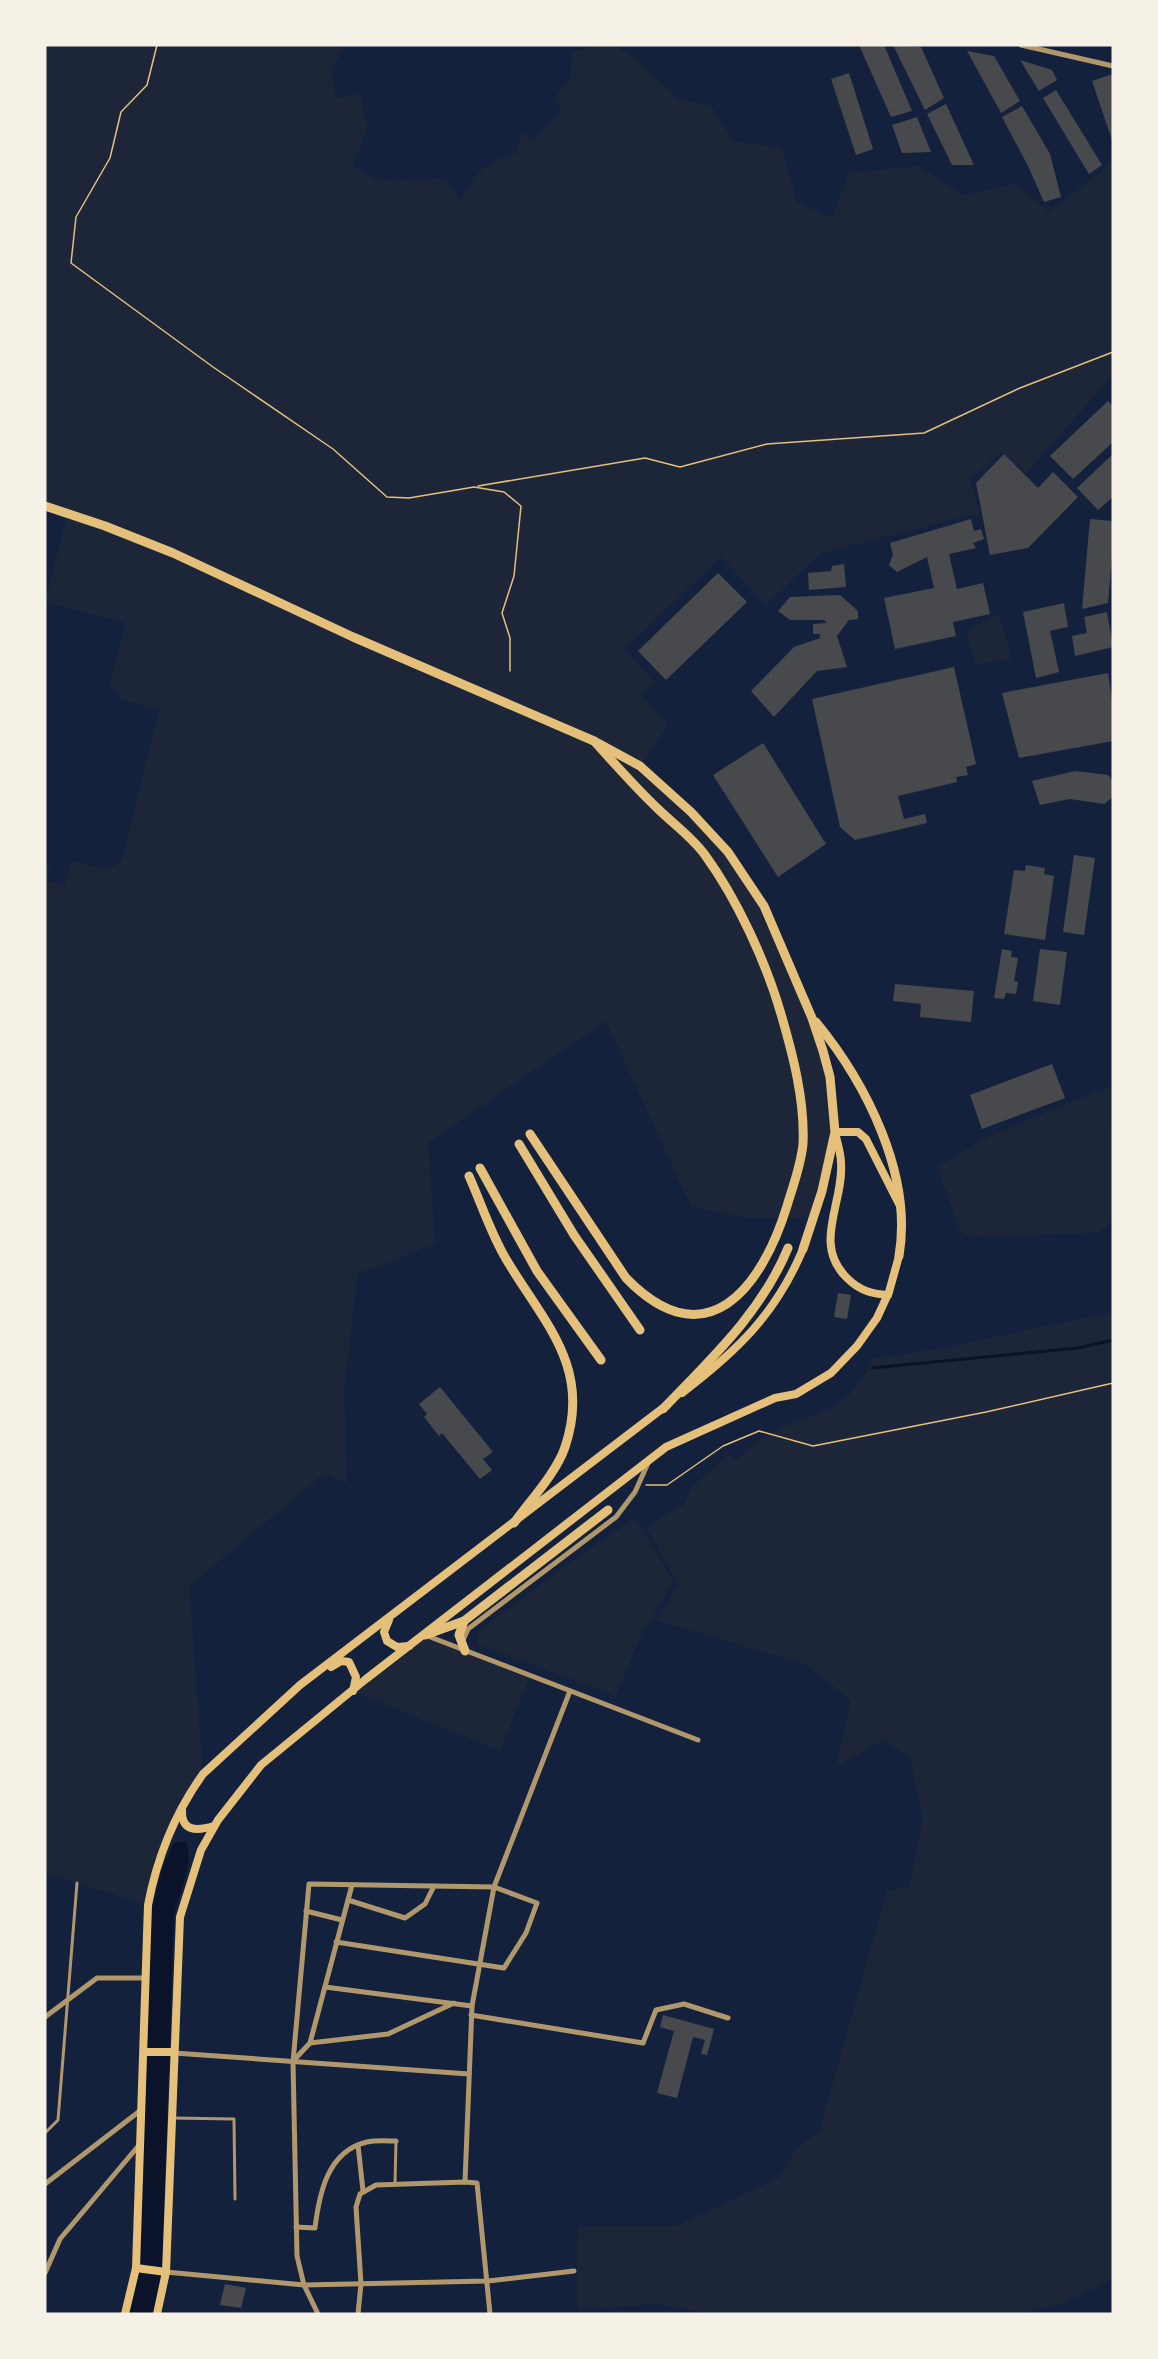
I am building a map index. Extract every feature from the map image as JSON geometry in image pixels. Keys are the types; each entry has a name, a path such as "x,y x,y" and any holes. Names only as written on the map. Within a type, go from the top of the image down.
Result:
{"main road":[{"path":"45,506 95,522 173,553 353,637 594,741 640,766 691,812 728,852 764,906 812,1018 830,1077 842,1165 830,1232 831,1252 838,1269 852,1283 870,1294 888,1295"},
{"path":"530,1134 626,1278 643,1295 668,1309 694,1313 714,1311 735,1299 764,1265 780,1229 803,1144 797,1076 780,1012 764,965 727,889 704,853 654,805 594,741"},
{"path":"157,2314 166,2272 172,2052 180,1917 192,1871 214,1826 261,1765 409,1646 666,1447 775,1398 796,1394 820,1381 857,1346 877,1318 888,1295 899,1256 903,1212 891,1155 873,1113 838,1049 812,1018"},
{"path":"836,1132 858,1132 866,1138 903,1212"},
{"path":"125,2314 137,2268 144,1978 152,1887 169,1833 182,1806 203,1774 313,1675 723,1362 760,1323 777,1301 803,1249 822,1191 836,1132"},
{"path":"519,1144 580,1244 640,1330"},
{"path":"480,1168 537,1271 601,1360"},
{"path":"469,1176 505,1258 551,1329 571,1372 573,1399 564,1449 514,1523"},
{"path":"663,1408 741,1327 778,1272 788,1248"},
{"path":"425,1635 464,1621 608,1510"},
{"path":"393,1615 385,1627 387,1641 397,1647 409,1646"},
{"path":"464,1621 459,1635 465,1651"},
{"path":"313,1675 324,1672 341,1662 349,1662 356,1677 353,1691"},
{"path":"182,1806 182,1821 188,1828 196,1830 214,1826"},
{"path":"144,2052 172,2052"},
{"path":"137,2268 166,2272"}],"street":[{"path":"465,1651 463,1640 468,1629 616,1517 635,1492 650,1461"},
{"path":"425,1635 698,1740"},
{"path":"465,2182 471,2015 494,1887 570,1691"},
{"path":"318,2314 304,2285 297,2256 292,2062 309,1884 494,1887 537,1903 526,1933 504,1968 336,1942"},
{"path":"292,2062 310,2043 352,1885"},
{"path":"348,1900 405,1918 425,1904 434,1886"},
{"path":"306,1911 342,1920"},
{"path":"45,2017 97,1978 144,1978"},
{"path":"325,1987 472,2006"},
{"path":"310,2043 388,2034 454,2003"},
{"path":"471,2015 643,2043 656,2010 684,2004 728,2018"},
{"path":"172,2052 469,2074"},
{"path":"45,2184 142,2109"},
{"path":"296,2227 315,2228 322,2184 348,2151 369,2141 396,2141"},
{"path":"45,2273 60,2239 141,2142"},
{"path":"358,2145 363,2191 356,2207 360,2284 358,2314"},
{"path":"363,2191 373,2185 477,2182 479,2226 488,2281 490,2314"},
{"path":"166,2272 304,2285 488,2281 574,2271"}],"lane":[{"path":"1021,45 1113,66"},
{"path":"45,2133 58,2120 77,1883"},
{"path":"171,2118 234,2119 235,2199"},
{"path":"395,2184 396,2141"}],"path":[{"path":"157,45 147,85 121,112 110,158 76,217 71,263 213,367 333,449 387,497 409,498 645,458 680,467 767,444 924,433 1020,388 1113,352"},
{"path":"474,487 504,492 521,506 514,576 502,613 510,638 510,671"},
{"path":"655,1487 667,1485 723,1446 759,1431 813,1446 986,1412 1113,1383"}],"shaded area":[{"path":"45,45 341,45 344,49 331,69 335,98 360,94 367,128 353,166 377,180 446,178 461,202 471,183 482,170 516,153 522,132 534,140 561,111 555,98 570,79 572,52 599,45 614,45 631,55 679,100 711,106 732,141 782,148 797,202 832,218 849,173 918,166 964,195 1014,184 1049,212 1107,167 1113,159 1113,380 1110,378 1026,474 1002,452 970,480 980,513 821,553 766,605 721,557 625,649 655,683 642,696 668,724 640,766 728,852 764,906 823,1051 835,1132 814,1218 747,1218 691,1207 606,1021 428,1143 435,1244 358,1274 344,1389 347,1483 325,1473 189,1586 203,1774 179,1811 148,1905 45,1873 45,866 50,867 47,881 65,885 71,861 107,870 122,860 159,710 120,699 110,684 126,623 45,602 68,512 45,506"},
{"path":"999,614 1012,659 975,664 966,630"},
{"path":"1110,1086 1113,1216 1108,1226 1098,1233 973,1237 961,1233 937,1167 988,1137"},
{"path":"1113,1312 1113,2279 1066,2302 1019,2314 711,2314 656,2304 577,2310 578,2226 677,2226 781,2176 795,2149 819,2132 887,1891 909,1887 923,1819 910,1757 883,1740 836,1767 851,1700 805,1664 656,1620 678,1584 646,1527 684,1504 691,1488 729,1454 736,1461 760,1439 838,1403 862,1379 872,1359 932,1350"},
{"path":"635,1518 673,1581 639,1640 616,1696 478,1644 478,1631 597,1543"},
{"path":"425,1635 530,1676 500,1751 353,1691"},
{"path":"174,1842 186,1842 188,1858 174,1916 162,2273 153,2314 129,2314 140,2252 152,1908 162,1869"}],"building":[{"path":"859,45 884,45 912,111 891,117"},
{"path":"893,45 921,47 944,98 925,110"},
{"path":"967,51 994,56 1020,101 1001,113"},
{"path":"1020,60 1052,70 1057,80 1039,91"},
{"path":"849,73 873,149 856,155 831,79"},
{"path":"1113,74 1113,143 1092,81"},
{"path":"1056,90 1102,165 1089,174 1043,98"},
{"path":"946,104 974,165 952,165 927,114"},
{"path":"1022,106 1050,154 1061,197 1044,202 1002,117"},
{"path":"917,117 931,152 902,153 892,125"},
{"path":"1108,401 1113,406 1113,442 1073,479 1050,456"},
{"path":"1004,454 1038,488 1053,472 1078,497 1028,548 990,555 976,483"},
{"path":"1113,454 1113,497 1098,510 1077,488"},
{"path":"971,519 974,531 981,529 984,539 973,543 976,548 949,554 957,589 983,583 990,614 953,622 956,636 895,649 884,598 934,588 927,557 897,572 889,565 893,555 890,543"},
{"path":"1090,519 1113,521 1108,603 1082,609"},
{"path":"844,564 846,587 809,590 808,573 831,571 832,566"},
{"path":"718,573 747,602 666,680 638,651"},
{"path":"840,595 858,611 858,619 849,620 837,636 847,667 817,671 774,717 751,691 794,647 820,638 820,634 813,634 813,624 827,623 824,620 790,620 778,611 790,597"},
{"path":"1064,603 1068,627 1050,631 1059,672 1036,678 1023,612"},
{"path":"1107,612 1113,647 1075,656 1072,636 1087,633 1084,617"},
{"path":"954,667 976,764 966,767 968,775 956,777 957,782 898,796 904,819 925,814 927,823 855,840 840,827 812,699"},
{"path":"1108,673 1113,707 1113,741 1019,758 1002,693"},
{"path":"763,743 826,844 778,877 713,775"},
{"path":"1075,771 1108,775 1113,781 1113,797 1104,804 1070,799 1040,805 1032,781"},
{"path":"1074,855 1095,858 1084,935 1063,932"},
{"path":"1026,865 1045,868 1044,874 1054,876 1045,940 1004,934 1014,870 1025,871"},
{"path":"1002,949 1012,951 1011,957 1018,958 1014,981 1018,982 1016,994 1006,993 1004,999 994,998"},
{"path":"1040,949 1067,952 1060,1005 1033,1001"},
{"path":"895,984 974,991 971,1022 920,1017 921,1004 893,1001"},
{"path":"1052,1064 1065,1098 982,1129 970,1095"},
{"path":"838,1293 851,1295 847,1319 834,1317"},
{"path":"440,1387 493,1452 483,1459 492,1470 480,1479 442,1433 439,1436 424,1417 427,1414 419,1404"},
{"path":"663,2015 714,2029 707,2055 701,2054 705,2040 693,2037 677,2098 657,2093 674,2031 660,2027"},
{"path":"225,2284 246,2288 241,2308 220,2305"}],"waterway":[{"path":"872,1368 1078,1348 1113,1340"}]}
